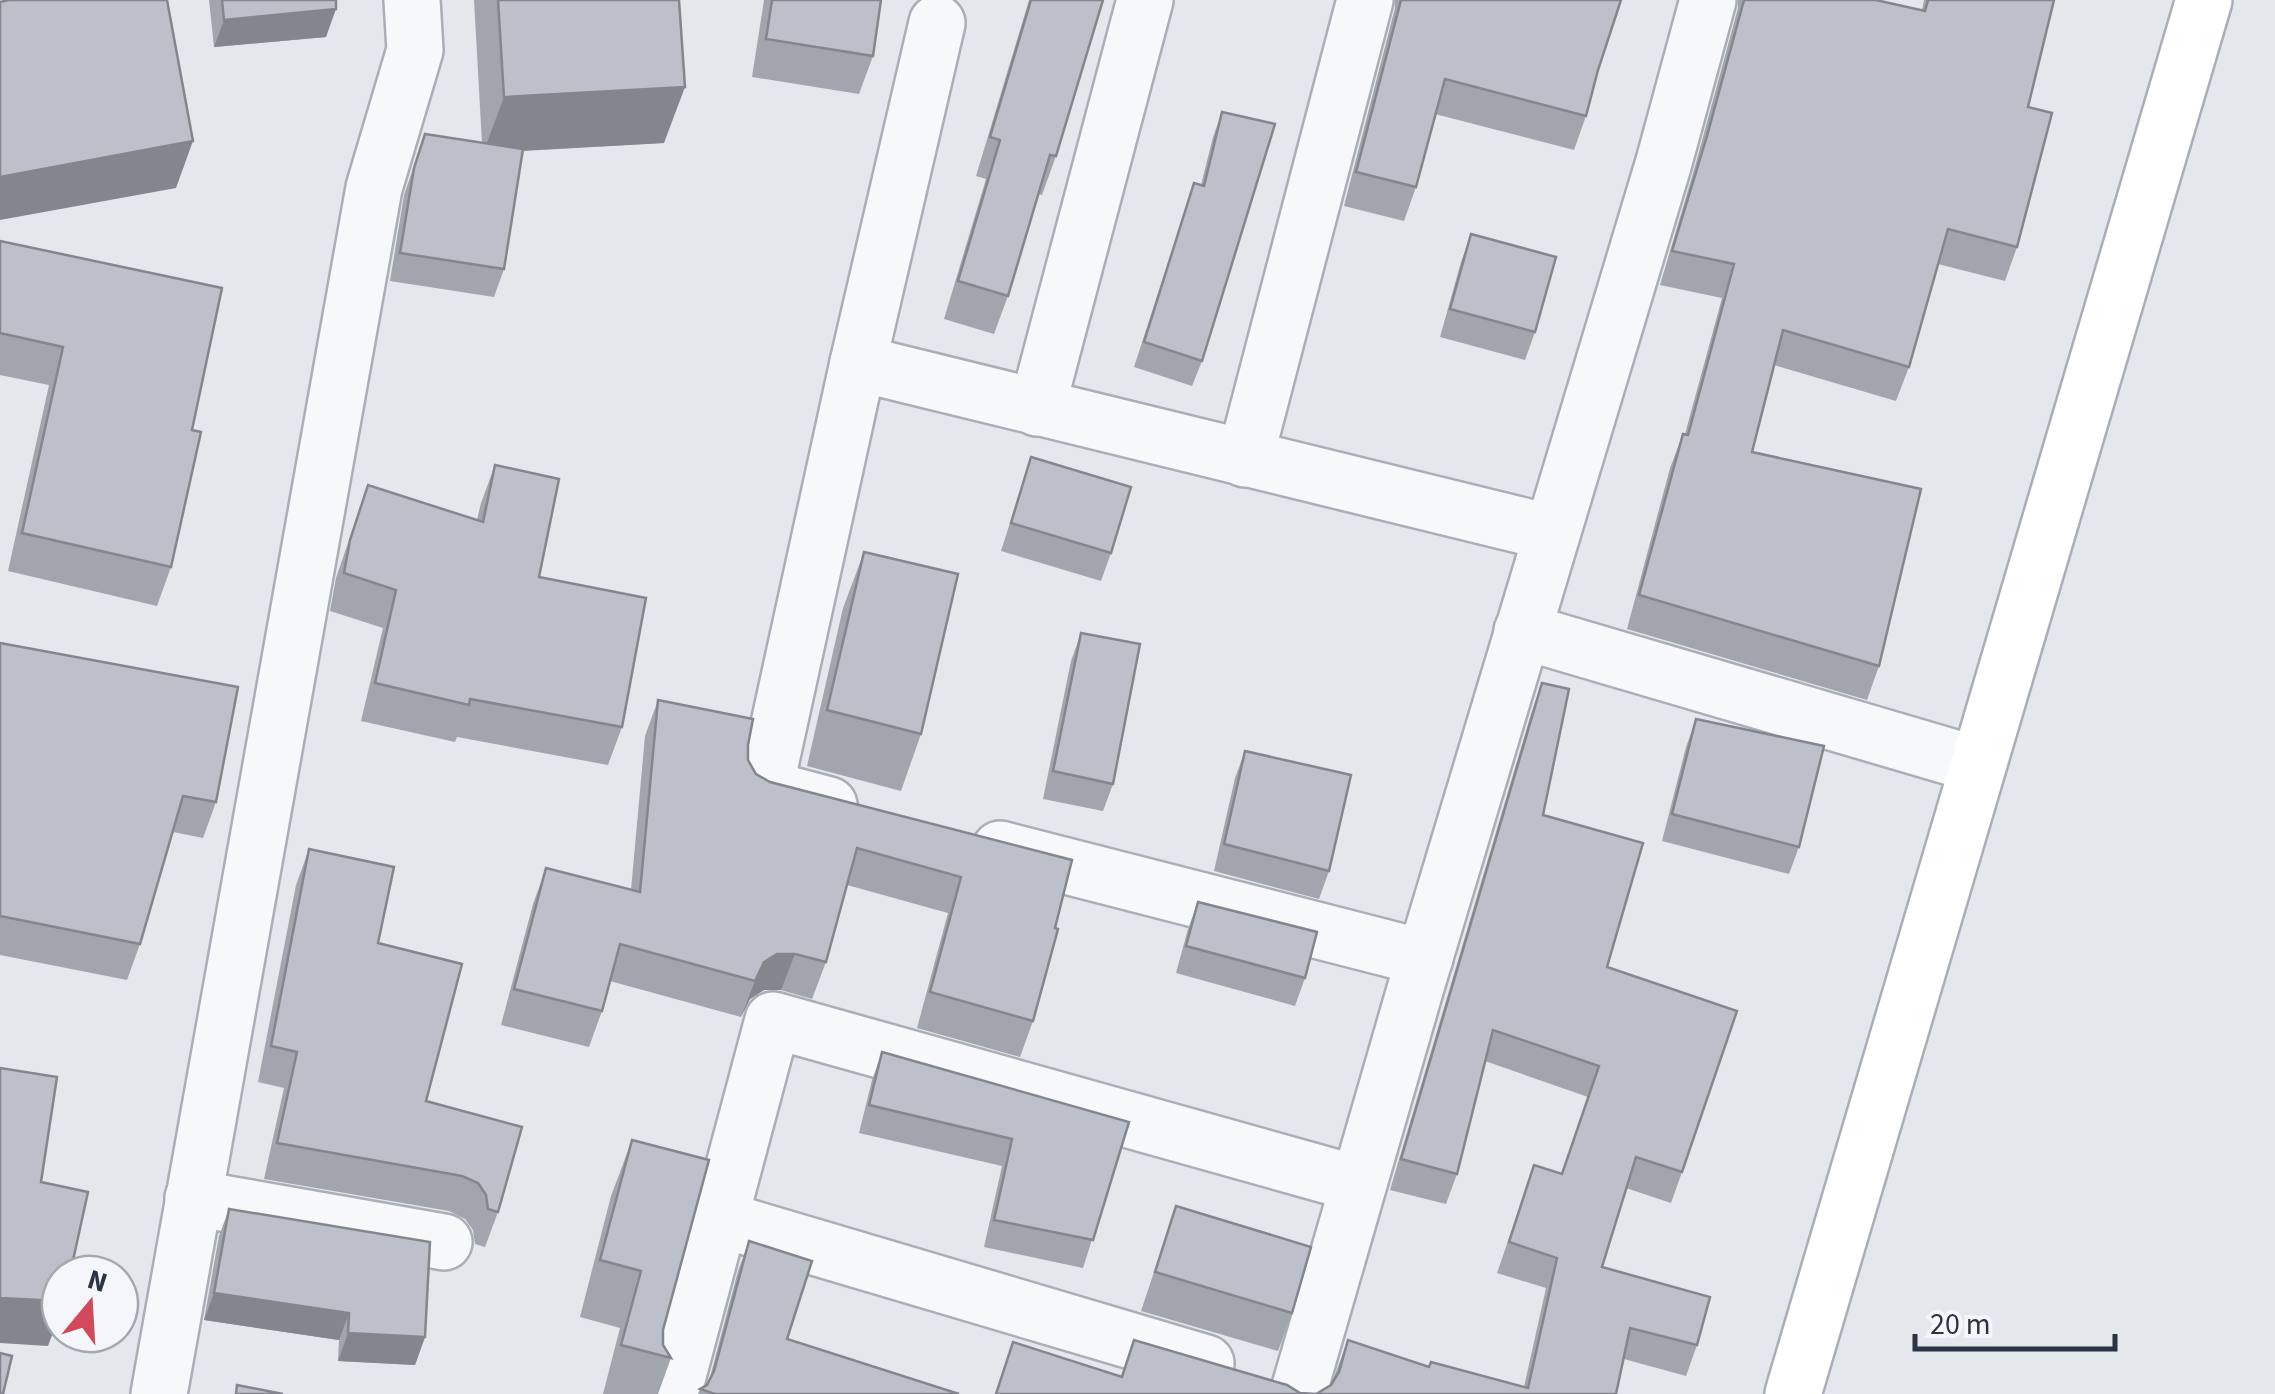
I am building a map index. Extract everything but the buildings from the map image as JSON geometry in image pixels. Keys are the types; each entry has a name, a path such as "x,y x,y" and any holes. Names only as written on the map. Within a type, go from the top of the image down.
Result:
{"street":[{"path":"159,1394 374,188 415,50 412,0"},
{"path":"1037,408 1144,0"},
{"path":"1245,459 1365,0"},
{"path":"720,1218 1299,1392 1664,162 1708,0"},
{"path":"1793,1394 2204,0"},
{"path":"878,817 765,788 937,23"},
{"path":"858,363 1552,533"},
{"path":"1522,631 1978,765"},
{"path":"954,837 1425,958"},
{"path":"673,1394 774,1020 1358,1184"},
{"path":"193,1198 444,1242"}]}
